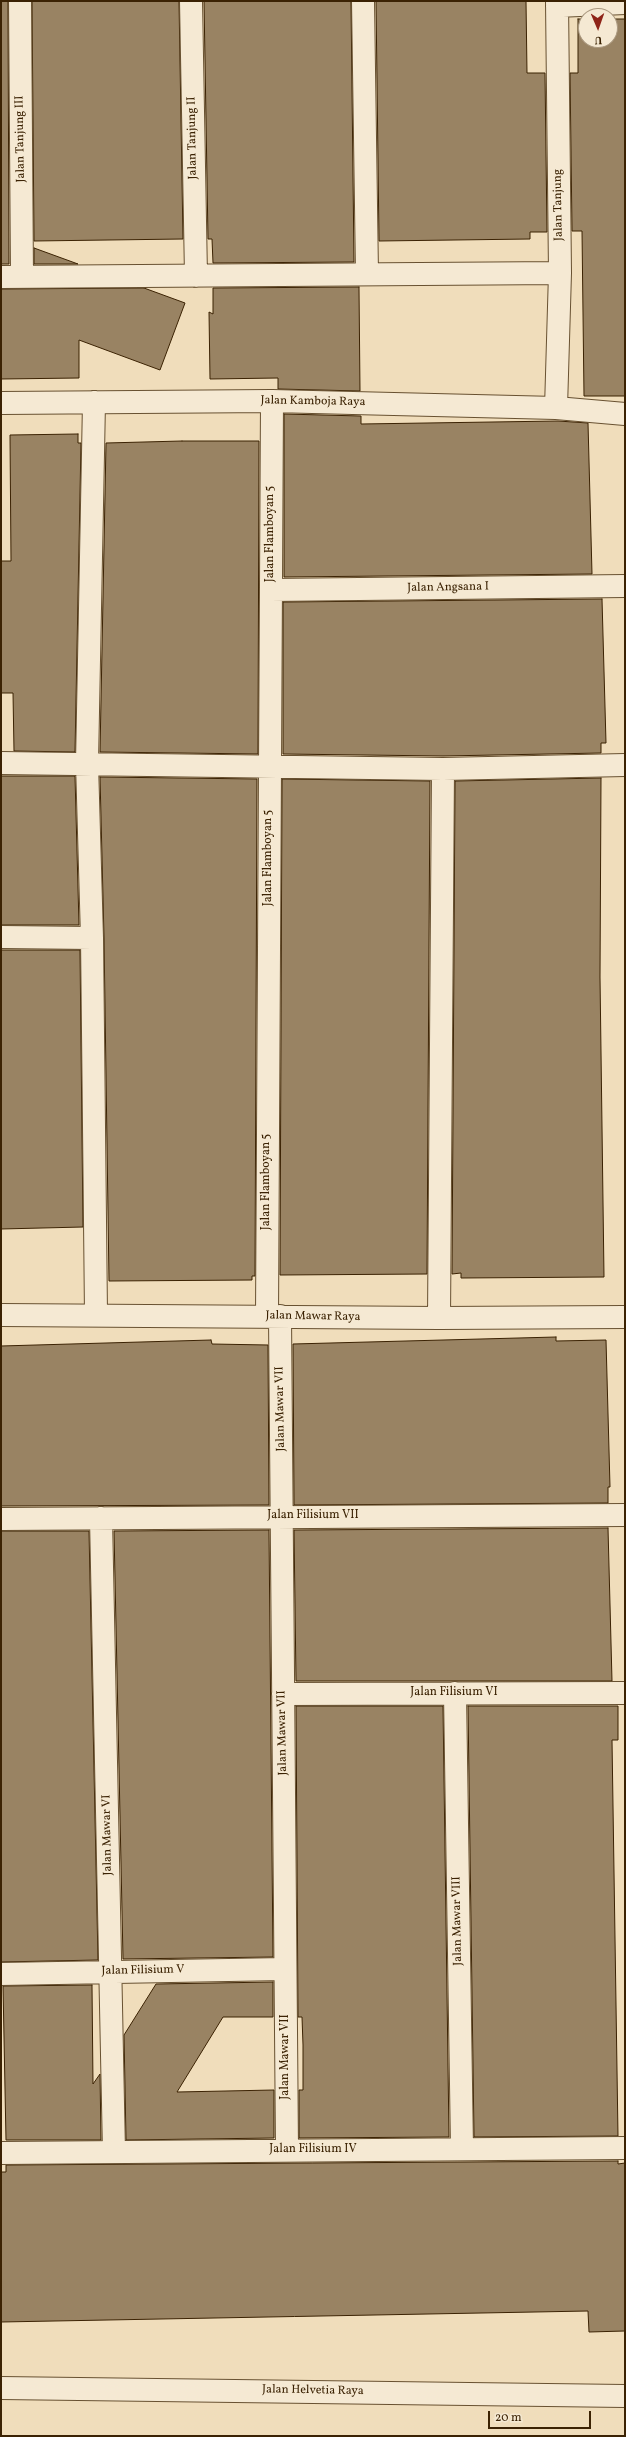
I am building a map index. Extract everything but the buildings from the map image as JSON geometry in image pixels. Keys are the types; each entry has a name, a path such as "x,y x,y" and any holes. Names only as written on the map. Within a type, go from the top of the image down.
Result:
{"street":[{"name":"Jalan Tanjung III","path":"20,1 22,277"},
{"name":"Jalan Tanjung II","path":"191,1 196,276"},
{"path":"363,1 367,274"},
{"path":"557,3 625,3"},
{"name":"Jalan Tanjung","path":"556,408 560,273 557,3"},
{"path":"1,277 560,273"},
{"name":"Jalan Kamboja Raya","path":"1,403 272,401 556,408 625,414"},
{"name":"Jalan Flamboyan 5","path":"272,401 270,765 273,1316"},
{"path":"94,402 87,763 92,938 96,1314"},
{"name":"Jalan Angsana I","path":"271,590 625,586"},
{"path":"1,763 270,765 443,769 625,764"},
{"path":"439,1318 443,769"},
{"path":"1,937 92,938"},
{"name":"Jalan Mawar Raya","path":"1,1314 439,1318 625,1317"},
{"name":"Jalan Mawar VII","path":"273,1316 282,1516 286,2150"},
{"name":"Jalan Filisium VII","path":"1,1519 282,1516 625,1516"},
{"name":"Jalan Mawar VI","path":"101,1518 114,2152"},
{"name":"Jalan Mawar VIII","path":"455,1693 462,2149"},
{"name":"Jalan Filisium VI","path":"283,1694 625,1693"},
{"name":"Jalan Filisium V","path":"1,1974 285,1969"},
{"name":"Jalan Filisium IV","path":"1,2152 625,2148"},
{"name":"Jalan Helvetia Raya","path":"1,2388 625,2396"}]}
